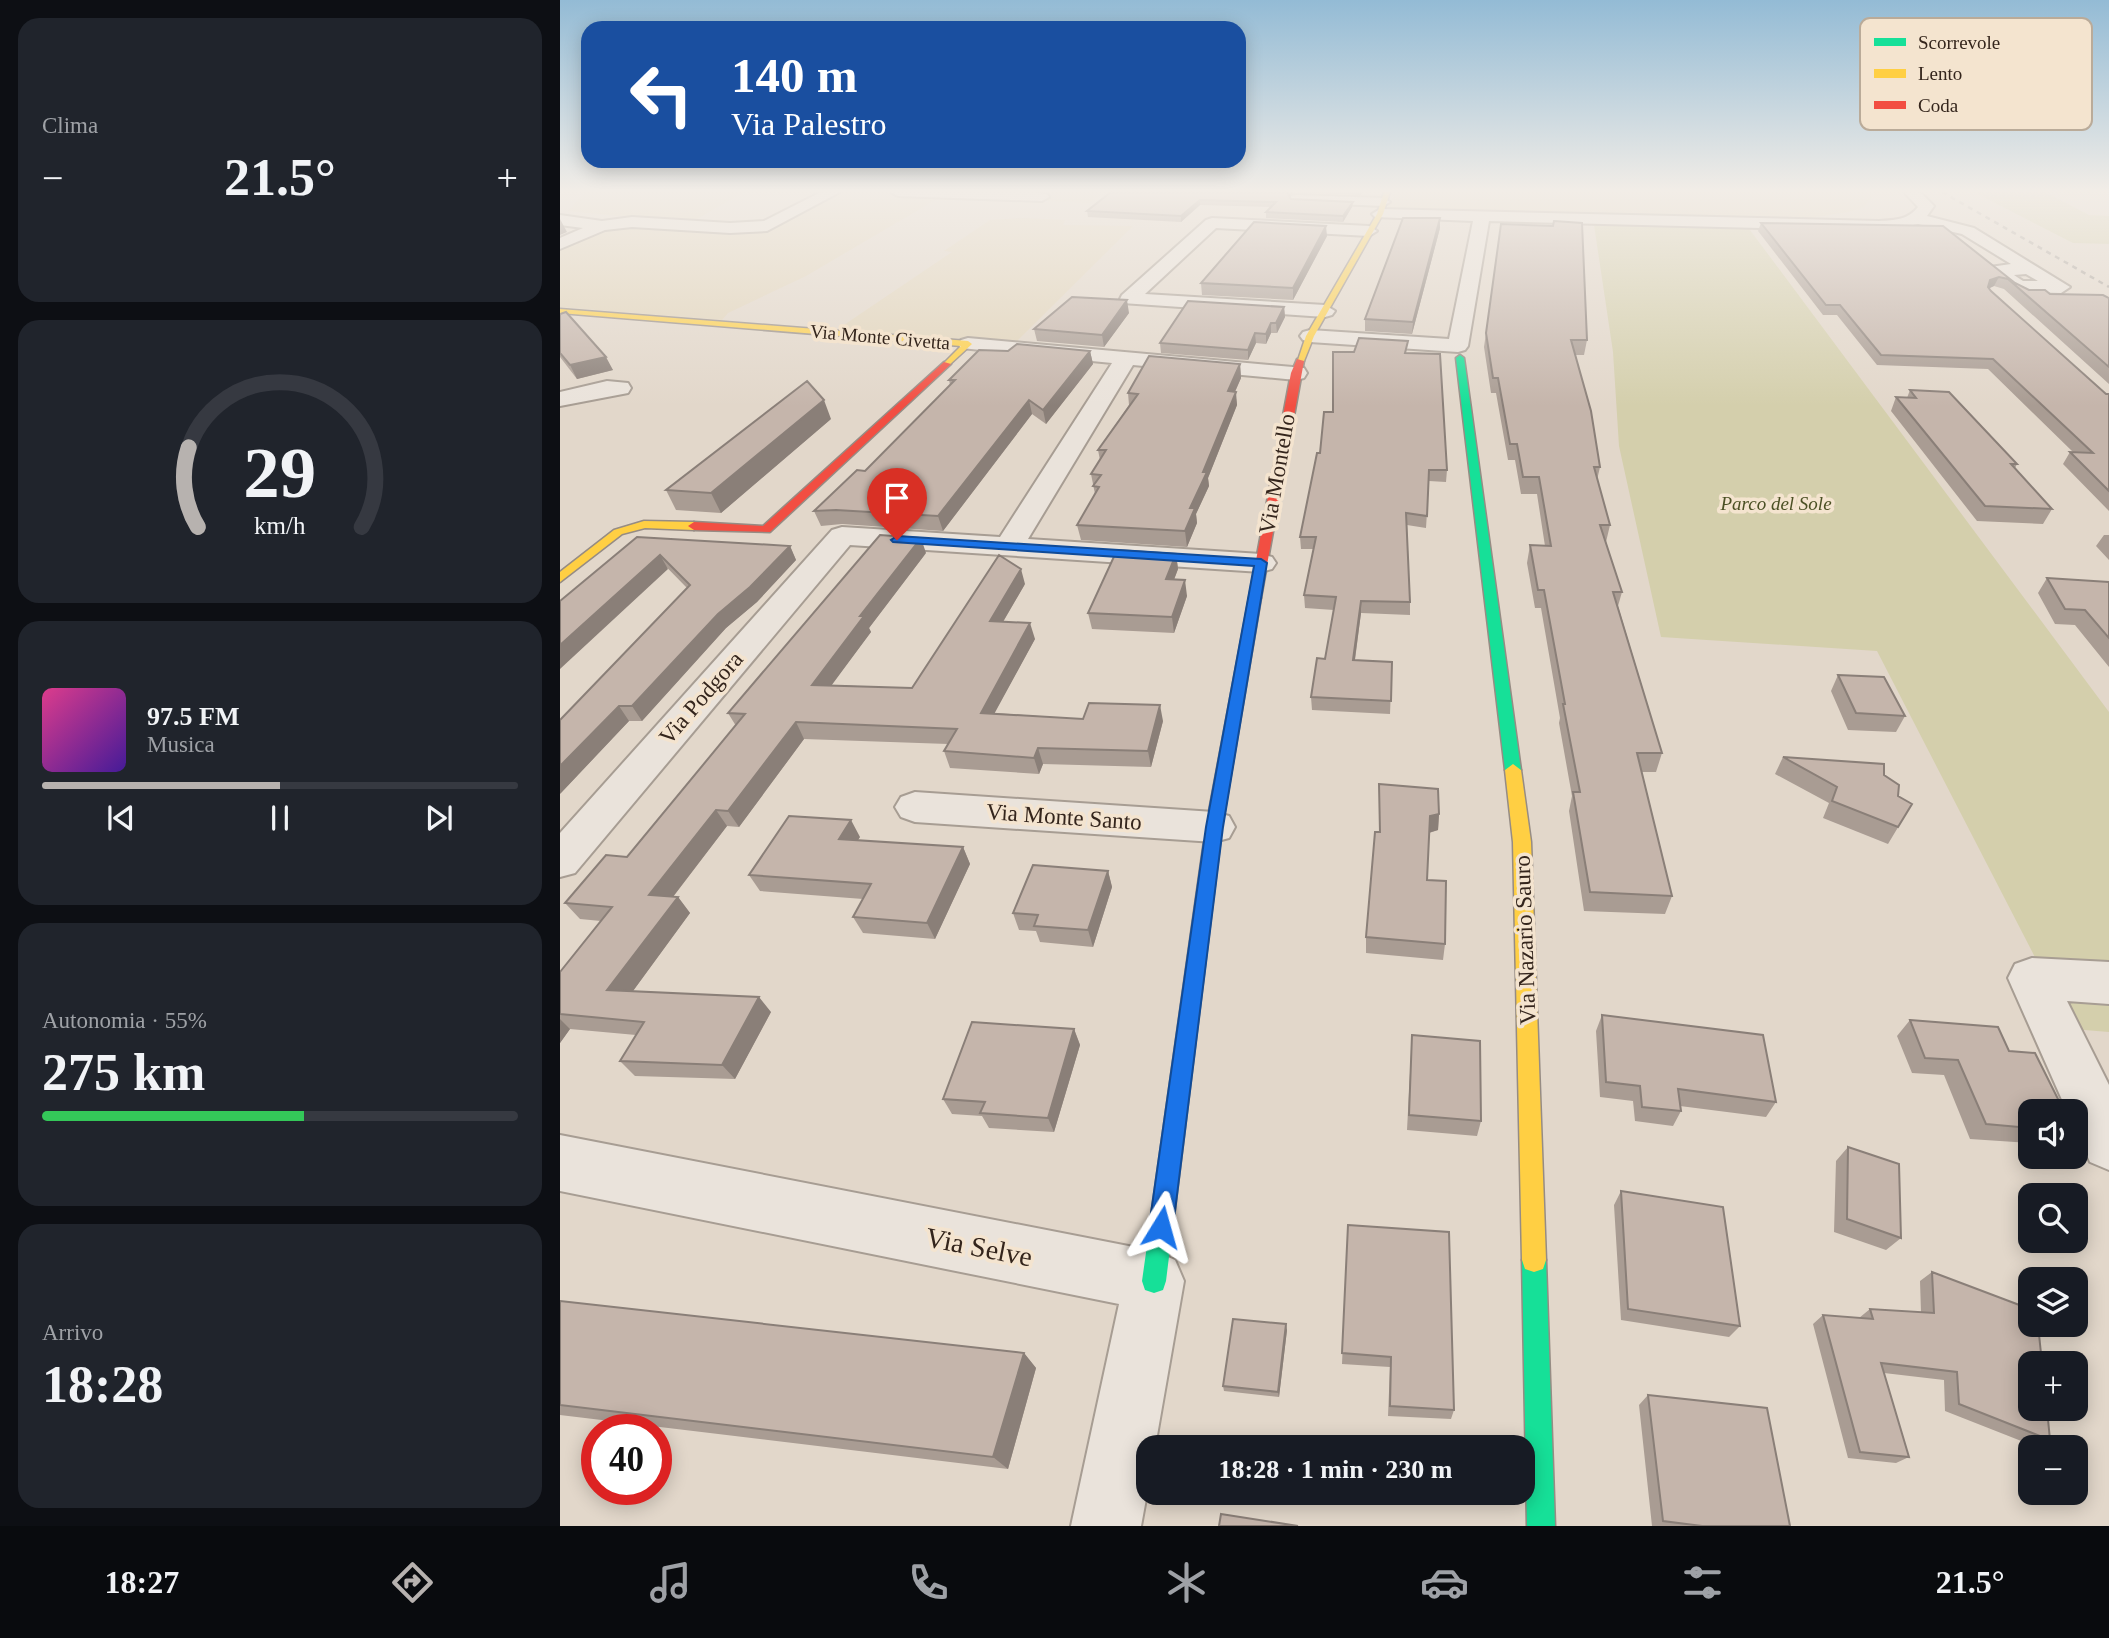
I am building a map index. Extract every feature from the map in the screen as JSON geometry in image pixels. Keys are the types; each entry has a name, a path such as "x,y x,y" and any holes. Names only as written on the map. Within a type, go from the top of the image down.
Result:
{"street":[{"path":"1168,263 1129,299 1325,312"},
{"name":"Via Montello","path":"1154,1281 1214,827 1296,373 1310,336 1352,263"},
{"path":"1310,336 1458,346 1473,263"},
{"path":"2021,263 2029,268"},
{"name":"Via Monte Civetta","path":"560,311 968,344"},
{"path":"968,344 1125,360 1296,373"},
{"name":"Via Monte Civetta","path":"560,578 612,537 635,526 660,523 766,530 968,344"},
{"name":"Via Nazario Sauro","path":"1460,358 1522,842 1541,1526"},
{"path":"1125,360 1009,547 1261,563"},
{"path":"560,399 607,388 620,388"},
{"name":"Via Podgora","path":"560,861 842,536 1009,547"},
{"name":"Via Monte Santo","path":"915,807 1214,827"},
{"path":"2088,982 2032,978 2109,1143"},
{"name":"Via Selve","path":"560,1163 1154,1281"},
{"path":"1106,1526 1154,1281"}],"shaded area":[{"path":"560,263 828,263 728,313 722,320 560,307"},
{"path":"935,263 1095,263 1015,343 838,329"}],"green space":[{"name":"Parco del Sole","path":"1600,263 1775,263 2109,712 2109,1032 2072,1029 1877,651 1661,637 1619,446 1613,352"}],"building":[{"path":"1218,263 1306,263 1293,288 1201,283"},
{"path":"1386,263 1428,263 1413,322 1365,319"},
{"path":"1496,263 1584,263 1587,340 1571,340 1591,411 1600,467 1594,467 1610,525 1600,525 1622,592 1613,592 1662,753 1637,753 1672,896 1590,892 1573,792 1580,792 1565,704 1544,590 1538,590 1530,545 1551,546 1539,477 1523,477 1517,444 1510,444 1498,378 1493,378 1486,333"},
{"path":"1793,263 1990,263 2015,283 2029,290 2045,290 2050,294 2103,295 2109,298 2109,367 2008,279 1999,277 1990,280 1988,287 2109,394 2109,491 2070,452 2093,453 1993,359 1881,355 1840,305 1826,305"},
{"path":"1072,297 1127,300 1102,335 1034,329"},
{"path":"1188,301 1284,307 1276,323 1271,323 1266,334 1255,333 1248,350 1160,343"},
{"path":"566,312 606,357 570,365 560,353 560,314"},
{"path":"1359,338 1408,341 1405,353 1440,354 1447,470 1429,470 1427,516 1406,513 1410,602 1361,601 1353,660 1392,662 1391,701 1311,697 1317,658 1325,659 1336,597 1304,595 1316,537 1300,537 1317,453 1320,453 1324,412 1333,412 1333,352 1354,352"},
{"path":"1017,344 1090,351 1043,410 1029,400 938,516 814,511 857,470 865,471 955,380 949,380 979,350 1008,351"},
{"path":"1149,356 1240,364 1228,391 1236,392 1203,472 1207,472 1190,508 1195,508 1185,531 1077,525 1099,487 1093,486 1101,475 1091,474 1106,450 1098,450 1138,394 1128,393"},
{"path":"807,381 824,400 711,493 666,490"},
{"path":"1910,390 1949,392 2017,464 2011,464 2052,509 1985,506 1896,397 1916,398"},
{"path":"880,535 921,538 860,616 864,616 812,685 912,688 999,555 1021,569 990,621 1030,623 981,713 1083,719 1089,703 1160,705 1148,751 1038,748 1034,758 944,751 957,729 796,722 728,811 716,810 649,895 678,897 607,990 759,997 722,1065 620,1061 644,1022 560,1014 560,972 612,907 565,903 606,855 627,857 745,714 728,713"},
{"path":"637,537 790,546 750,587 718,614 632,706 619,706 560,766 560,720 690,585 660,555 560,645 560,601"},
{"path":"1117,550 1176,554 1166,579 1185,580 1172,617 1088,613"},
{"path":"2047,578 2109,582 2109,638 2085,610 2065,609"},
{"path":"1838,675 1884,677 1905,716 1856,713"},
{"path":"1783,757 1884,764 1884,775 1899,785 1898,796 1912,804 1898,827 1832,801 1837,787"},
{"path":"1379,784 1438,789 1439,814 1430,816 1427,880 1446,881 1445,944 1366,937 1375,832 1380,832"},
{"path":"789,816 851,820 839,839 963,847 927,923 853,917 871,884 749,875"},
{"path":"1033,865 1108,871 1088,930 1034,926 1038,915 1013,913"},
{"path":"1602,1015 1763,1035 1776,1102 1678,1089 1681,1111 1642,1107 1640,1086 1606,1082"},
{"path":"1910,1020 1998,1027 2009,1051 2035,1053 2058,1099 2018,1099 2018,1127 1986,1124 1958,1060 1925,1058"},
{"path":"972,1022 1074,1029 1048,1118 980,1113 985,1102 943,1099"},
{"path":"1412,1035 1480,1041 1481,1121 1409,1115"},
{"path":"1848,1147 1899,1164 1901,1238 1847,1219"},
{"path":"1621,1191 1723,1207 1740,1326 1628,1309"},
{"path":"1348,1225 1449,1232 1454,1410 1390,1406 1391,1357 1342,1353"},
{"path":"1932,1272 2018,1304 2018,1337 2039,1337 2041,1351 2018,1351 2018,1421 2048,1421 2050,1435 2037,1435 1959,1404 1957,1372 1881,1363 1909,1457 1860,1452 1823,1315 1873,1319 1870,1309 1934,1313"},
{"path":"560,1301 1024,1353 993,1457 672,1418 672,1414 635,1414 560,1405"},
{"path":"1233,1319 1286,1324 1278,1392 1223,1386"},
{"path":"1648,1395 1767,1408 1790,1526 1702,1526 1663,1521"},
{"path":"1221,1514 1298,1526 1219,1526"}],"railway":[{"path":"2067,263 2109,287"}],"traffic: fast":[{"path":"1460,358 1513,770"},
{"path":"1154,1281 1214,827 1255,598"},
{"path":"1534,1260 1541,1526"}],"traffic: slow":[{"path":"1300,361 1310,336 1352,263"},
{"path":"560,311 968,344 947,364"},
{"path":"560,578 618,532 644,524 694,526"},
{"path":"1513,770 1522,842 1534,1260"}],"traffic: jam":[{"path":"1255,598 1300,361"},
{"path":"694,526 766,530 947,364"}],"route":[{"path":"897,540 1261,563 1214,827 1161,1227"}]}
